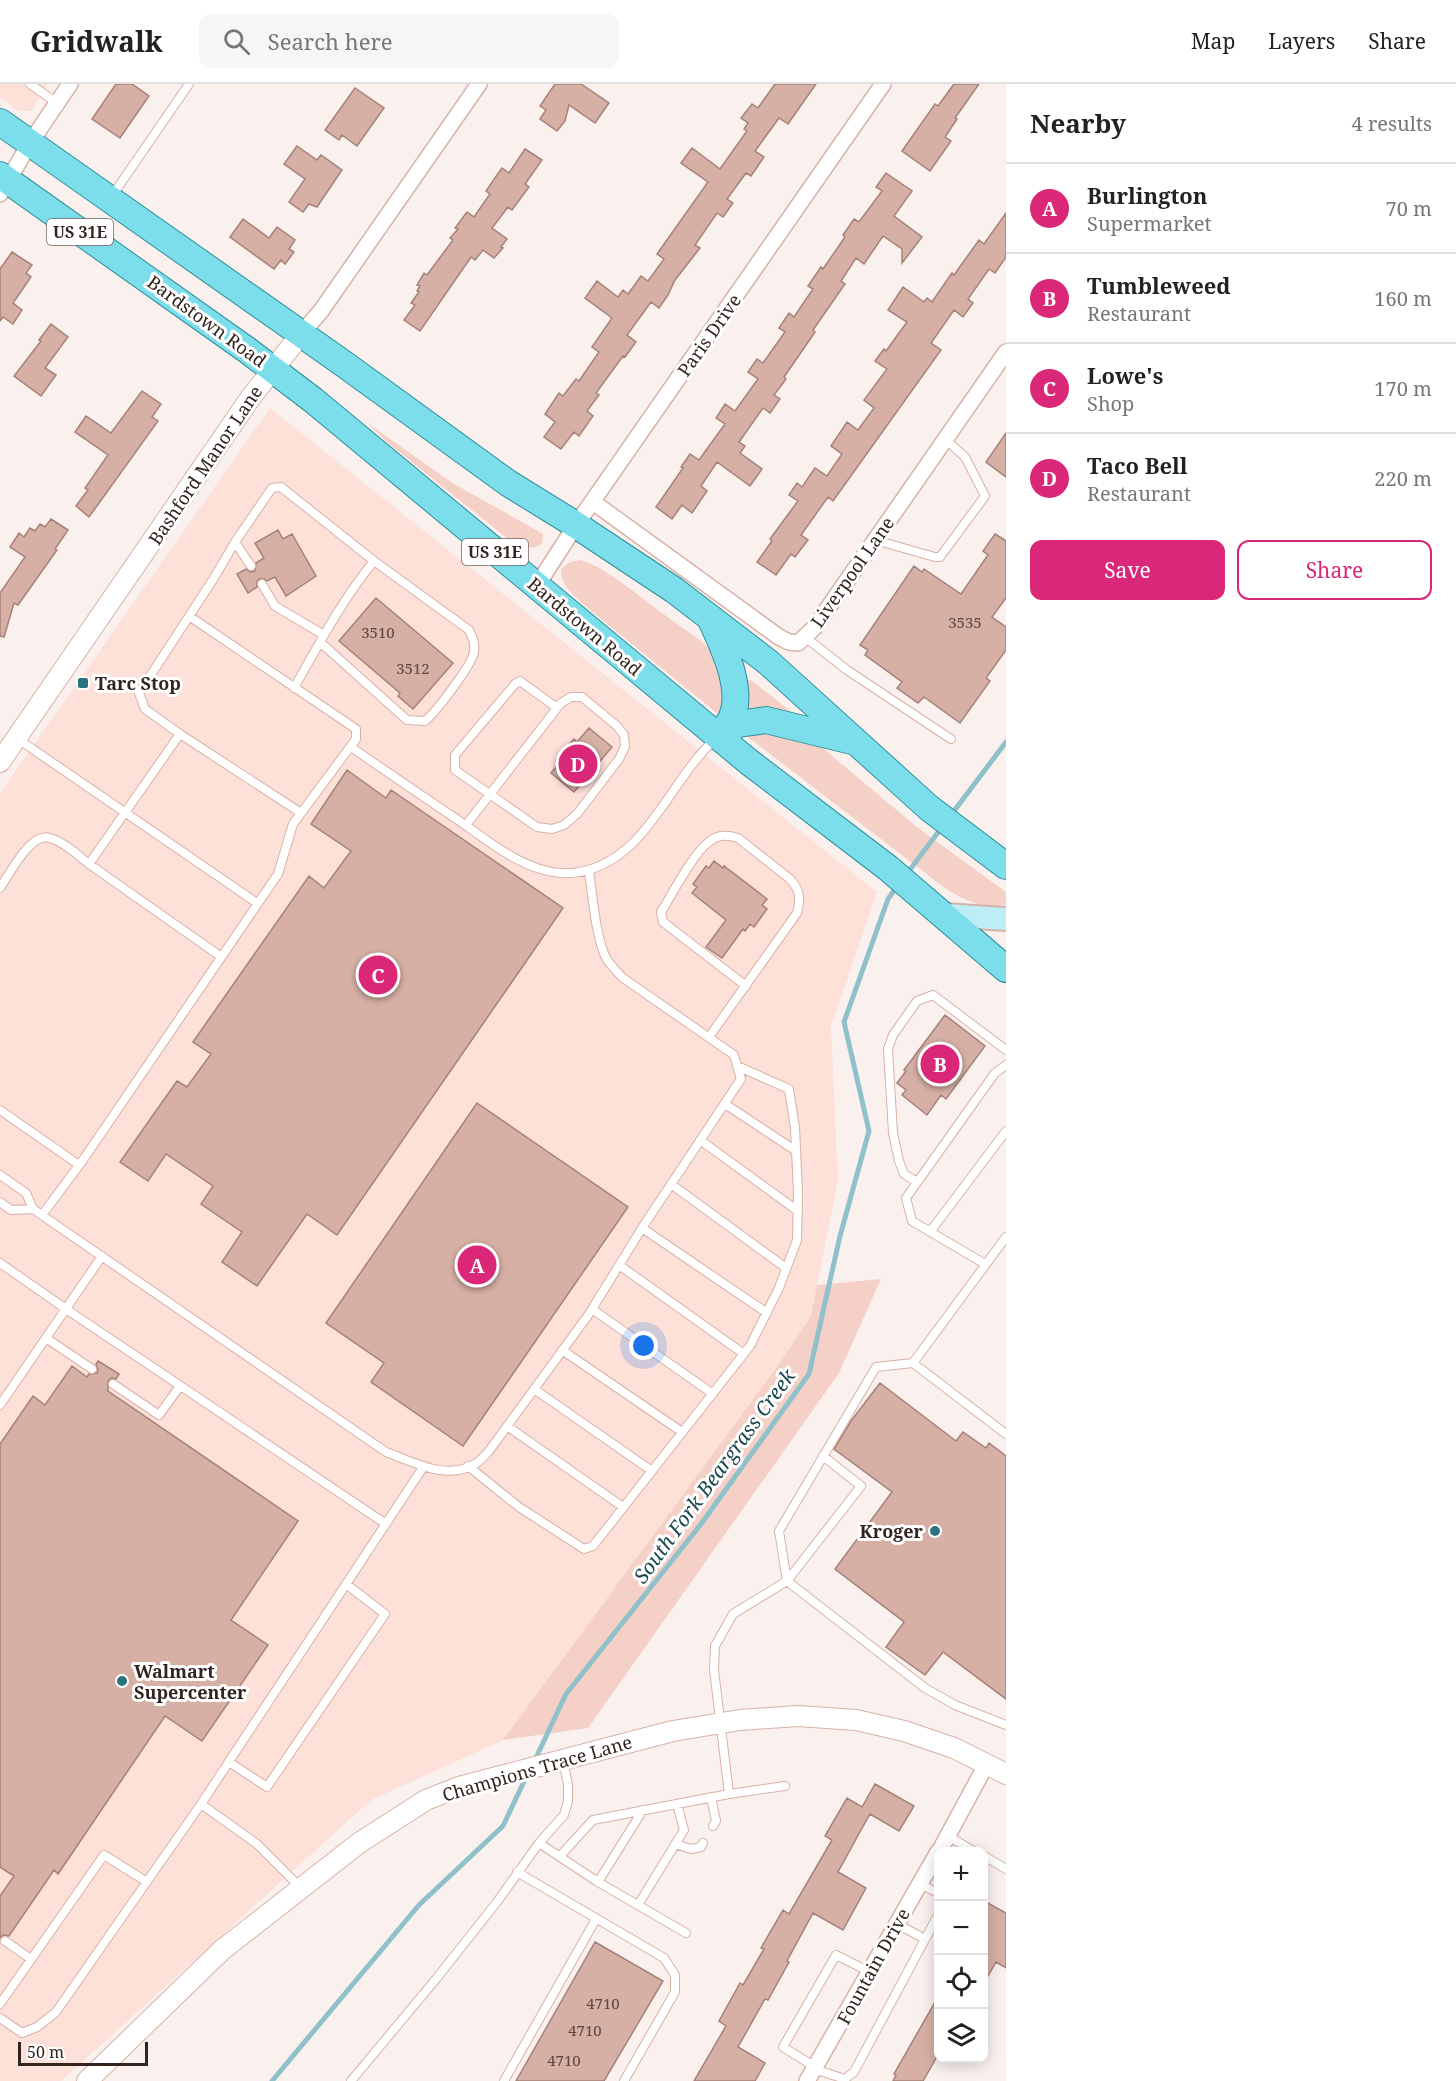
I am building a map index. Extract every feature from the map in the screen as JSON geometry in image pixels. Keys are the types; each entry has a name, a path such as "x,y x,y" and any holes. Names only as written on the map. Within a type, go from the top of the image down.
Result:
{"main road":[{"name":"US 31E","path":"0,122 508,483 674,590 769,663 929,808 1006,866"},
{"name":"Bardstown Road","path":"3,183 272,368 718,736 937,909"},
{"path":"710,618 730,665 735,702 731,719 718,736"},
{"path":"718,736 738,724 766,720 856,742"},
{"name":"US 31E","path":"937,909 1006,969"},
{"path":"937,909 1006,919"}],"street":[{"path":"3,183 70,84"},
{"name":"Bashford Manor Lane","path":"0,762 272,368 321,311 479,84"},
{"name":"Paris Drive","path":"537,587 576,525 883,84"},
{"name":"Liverpool Lane","path":"593,502 779,637 798,643 813,628 1006,352"},
{"name":"Champions Trace Lane","path":"87,2081 222,1950 301,1888 359,1843 402,1814 426,1800 468,1784 673,1731 740,1719 798,1716 856,1720 904,1731 954,1748 1006,1774"},
{"name":"Fountain Drive","path":"942,1847 986,1765"},
{"name":"Fountain Drive","path":"812,2072 934,1860"}],"lane":[{"path":"30,84 57,103"},
{"path":"110,199 189,84"},
{"path":"875,540 940,557 986,496 965,457 945,439"},
{"path":"262,584 275,606 322,639 406,720 425,721 434,713 474,656 475,643 469,630 374,561 280,487 272,488 139,693 145,709 301,813"},
{"path":"235,542 251,566"},
{"path":"294,687 356,581 374,561"},
{"path":"42,1215 79,1165 278,874 293,824 356,739 356,729 189,616"},
{"path":"805,638 847,670 951,739"},
{"path":"466,825 489,795 561,703 572,697 582,697 617,726 624,735 626,747 577,814 564,825 552,829 537,827 489,795 455,770 455,755 514,684 520,681 557,708"},
{"path":"89,864 180,734"},
{"path":"351,747 523,862 549,872 561,873 589,872 603,866 632,843 700,753 718,736"},
{"path":"17,738 257,903"},
{"path":"710,1038 797,913 800,902 800,894 790,879 738,838 728,835 713,839 704,848 661,912 663,922 746,986"},
{"path":"0,888 30,844 43,837 49,837 220,956"},
{"path":"0,1175 26,1193 33,1209 386,1452 440,1472 475,1464 489,1451 592,1309 642,1228 741,1079 734,1055 623,978 612,966 605,955 598,929 589,872"},
{"path":"917,1182 904,1174 893,1133 888,1049 893,1035 917,1001 933,995 1006,1050"},
{"path":"985,1264 912,1221 906,1198 995,1073 1006,1065"},
{"path":"468,1466 519,1507 584,1548 593,1546 750,1346 767,1313 797,1240 796,1151 789,1089 737,1066"},
{"path":"725,1104 796,1151"},
{"path":"0,1110 79,1165"},
{"path":"930,1232 1006,1131"},
{"path":"700,1140 798,1211"},
{"path":"671,1184 786,1268"},
{"path":"0,1202 11,1210 33,1209"},
{"path":"642,1228 767,1313"},
{"path":"913,1364 1006,1237"},
{"path":"0,1405 102,1256"},
{"path":"0,1263 66,1310 386,1524"},
{"path":"619,1265 744,1354"},
{"path":"592,1309 713,1394"},
{"path":"46,1338 92,1369"},
{"path":"562,1350 682,1432"},
{"path":"1006,1434 913,1364 876,1367 779,1531 787,1581 925,1688 954,1705 1006,1725"},
{"path":"113,1384 159,1415 180,1386"},
{"path":"534,1389 652,1471"},
{"path":"507,1426 623,1507"},
{"path":"729,1794 714,1670 715,1646 733,1614 787,1581 861,1486 823,1456"},
{"path":"0,2018 22,2033 37,2027 56,2012 201,1804 424,1466"},
{"path":"229,1762 267,1787 385,1614 346,1584"},
{"path":"351,2081 436,1979 497,1902 539,1843 564,1815 568,1801 568,1785 562,1759"},
{"path":"560,1856 593,1820 711,1797 785,1786"},
{"path":"711,1797 716,1821 713,1826"},
{"path":"201,1804 257,1844 301,1888"},
{"path":"638,1905 684,1830 677,1804"},
{"path":"598,1882 643,1810"},
{"path":"948,1836 968,1847"},
{"path":"539,1843 598,1882 686,1933"},
{"path":"675,1844 692,1849 701,1847 703,1843"},
{"path":"0,2004 104,1855 147,1882"},
{"path":"988,1858 1006,1869"},
{"path":"517,1872 664,1958 675,1975 675,1992 624,2081"},
{"path":"920,1884 934,1891"},
{"path":"504,2081 596,1919"},
{"path":"897,1924 925,1939"},
{"path":"870,1972 836,1955 783,2047 812,2072 845,2079 854,2072 934,1924"},
{"path":"5,1941 31,1959"}],"shaded area":[{"path":"0,84 47,84 32,111 19,111 0,98"},
{"path":"270,408 877,892 831,1027 838,1180 811,1316 779,1364 503,1740 371,1800 61,2081 0,2081 0,793"},
{"path":"366,422 451,482 543,534 542,544 533,548 514,544 388,443"},
{"path":"580,560 613,576 709,649 717,663 722,681 723,699 719,715 572,593 565,585 561,569 570,562"},
{"path":"747,679 752,681 802,720 747,710"},
{"path":"745,729 813,740 917,827 1006,892 1006,905 988,906 974,903 946,889 744,734"},
{"path":"881,1279 839,1373 588,1728 503,1740 779,1364 811,1316 817,1285"}],"building":[{"path":"116,84 132,84 149,96 120,138 92,119"},
{"path":"555,84 581,84 609,103 595,123 569,105 565,121 557,131 540,119 546,110 540,106"},
{"path":"775,84 816,84 788,124 779,118 755,151 764,157 751,176 746,173 727,199 733,203 723,217 717,213 695,245 700,248 675,280 659,308 651,302 627,335 636,342 596,393 599,395 587,411 593,416 579,436 574,432 561,449 544,437 555,422 545,414 559,393 563,396 576,379 579,381 599,352 592,347 612,318 585,298 597,281 618,297 623,290 628,294 641,276 648,281 664,259 657,254 708,182 681,163 692,148 720,169 747,131 744,129 748,123 741,118 752,104 758,108"},
{"path":"954,84 979,84 955,118 957,119 945,137 951,141 930,171 902,151 935,104 938,106"},
{"path":"355,88 384,108 357,146 342,135 339,140 325,130"},
{"path":"297,146 317,160 321,155 342,170 317,207 309,204 303,212 289,202 305,179 284,164"},
{"path":"525,149 542,160 525,184 529,187 512,210 508,207 492,228 507,239 501,247 503,248 494,258 483,250 475,260 471,257 420,331 404,320 415,305 411,303 419,292 417,291 420,286 417,285 424,273 427,275 453,240 450,238 458,229 455,228 467,212 474,217 490,194 486,191 502,168 509,173"},
{"path":"886,173 912,191 894,216 922,237 902,263 902,249 883,236 864,264 856,258 841,281 845,284 813,330 815,332 774,395 780,399 770,413 763,408 739,442 745,446 740,453 762,469 750,486 717,462 701,486 707,491 692,513 682,505 672,519 656,507 690,454 699,460 725,424 716,418 725,404 735,411 758,379 748,372 757,359 763,363 785,332 779,328 789,313 794,317 813,289 808,286 845,237 843,235 854,219 859,222 882,191 876,187"},
{"path":"1006,213 1006,257 995,273 989,269 968,299 973,303 963,317 954,310 931,343 941,350 833,501 828,497 801,535 808,540 795,557 791,554 776,575 757,562 772,541 770,539 798,501 789,495 797,483 802,487 815,468 827,476 842,454 831,446 847,422 858,430 874,408 864,400 887,369 875,361 884,349 886,351 907,322 888,310 903,287 924,302 927,298 932,302 979,240 984,244"},
{"path":"243,219 269,238 277,227 295,240 289,249 294,252 285,264 281,260 274,269 230,237"},
{"path":"12,252 32,265 26,273 31,277 13,303 22,310 13,324 3,317 0,321 0,269"},
{"path":"51,324 68,337 45,368 56,375 41,396 14,376"},
{"path":"142,391 161,404 152,417 158,421 89,517 76,506 88,490 85,488 108,455 75,432 86,416 111,433"},
{"path":"1006,433 1006,477 986,462"},
{"path":"51,519 68,530 55,549 57,550 18,605 14,603 4,637 0,636 0,593 25,557 10,547 19,533 24,537 30,528 35,531 40,524 45,527"},
{"path":"278,530 283,539 292,534 316,576 286,596 275,577 267,581 259,579 257,587 248,593 237,574 246,569 251,572 255,571 256,563 264,558 255,543"},
{"path":"995,534 1006,541 1006,598 992,617 1006,627 1006,650 986,678 990,681 960,723 924,697 918,703 897,688 902,682 865,655 868,650 860,645 914,566 922,572 924,569 961,594 988,555 983,551"},
{"path":"376,598 453,663 413,709 398,696 400,693 339,641"},
{"path":"589,728 612,747 574,792 551,773 568,753 564,750 574,739 577,742"},
{"path":"347,770 386,798 391,790 563,908 337,1235 307,1214 257,1286 222,1262 242,1232 201,1204 213,1186 166,1154 148,1181 120,1162 177,1081 187,1087 211,1054 193,1042 309,876 324,888 351,851 311,824"},
{"path":"714,861 767,899 762,905 767,909 754,927 750,924 745,931 743,929 722,958 706,947 726,920 692,893 697,887 693,884 706,866 709,868"},
{"path":"945,1015 985,1046 946,1099 941,1095 927,1115 902,1095 906,1090 897,1083"},
{"path":"477,1103 628,1207 463,1446 371,1382 384,1363 326,1323"},
{"name":"Walmart Supercenter","path":"98,1361 119,1374 116,1379 111,1378 108,1381 108,1391 298,1521 231,1620 268,1645 202,1741 165,1716 58,1874 54,1870 9,1936 3,1935 0,1938 0,1896 14,1876 0,1867 0,1444 33,1396 45,1405 72,1366 87,1377 89,1374 97,1373"},
{"name":"Kroger","path":"880,1383 956,1441 963,1432 986,1448 989,1443 1006,1456 1006,1699 943,1652 925,1675 886,1647 904,1622 835,1569 892,1492 834,1449 851,1421"},
{"path":"875,1784 914,1806 899,1831 870,1814 838,1872 866,1888 843,1930 813,1913 768,2000 765,1999 738,2047 765,2063 755,2081 694,2081 726,2026 719,2021 740,1983 743,1985 783,1910 789,1914 832,1840 825,1836 847,1798 862,1807"},
{"path":"988,1903 1006,1913 1006,1968 996,1962 988,1976"},
{"path":"595,1942 663,1981 604,2081 516,2081"},
{"path":"934,2004 934,2062 923,2081 893,2081 896,2075 894,2074"}],"waterway":[{"name":"South Fork Beargrass Creek","path":"951,815 1006,742"},
{"name":"South Fork Beargrass Creek","path":"906,875 942,827"},
{"name":"South Fork Beargrass Creek","path":"534,1762 566,1694 701,1524 809,1374 840,1236 869,1131 844,1022 888,899 898,885"},
{"name":"South Fork Beargrass Creek","path":"272,2081 419,1905 503,1826 527,1775"}],"place":[{"name":"Tarc Stop","path":"83,683"},
{"name":"Taco Bell","path":"578,764"},
{"name":"Lowe's","path":"378,975"},
{"name":"Tumbleweed","path":"940,1064"},
{"name":"Burlington","path":"477,1265"},
{"name":"Kroger","path":"935,1531"},
{"name":"Walmart Supercenter","path":"122,1681"}]}
